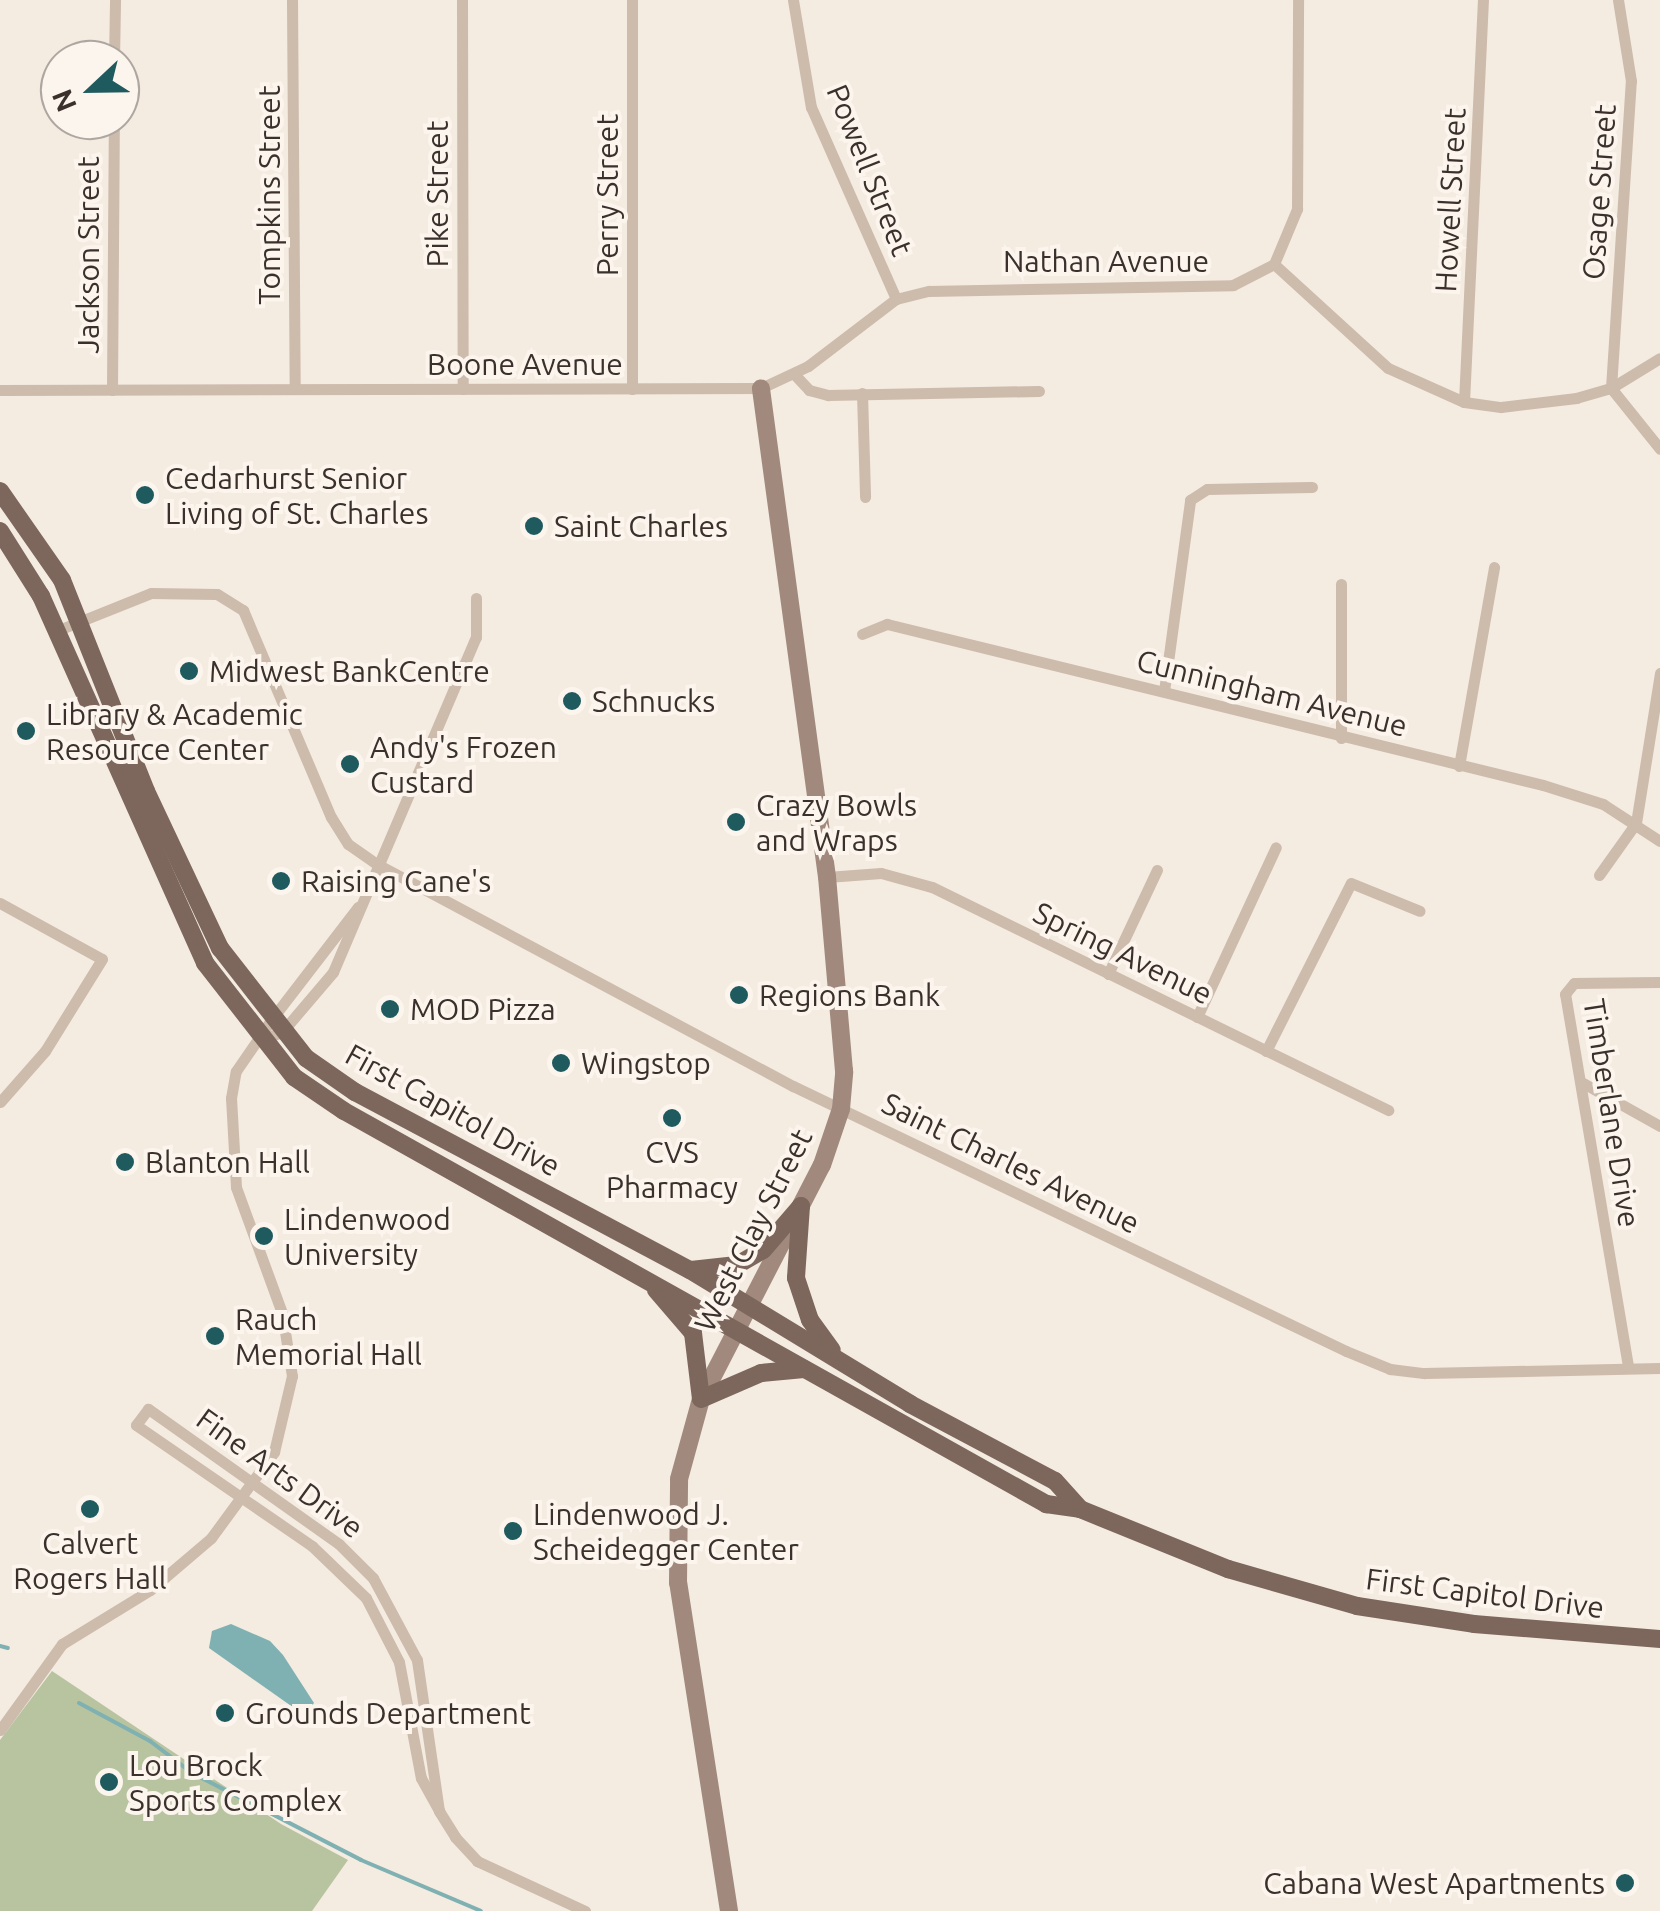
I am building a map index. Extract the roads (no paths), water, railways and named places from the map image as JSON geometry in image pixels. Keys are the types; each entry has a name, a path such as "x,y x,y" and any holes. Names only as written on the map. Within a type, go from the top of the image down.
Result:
{"main road":[{"name":"First Capitol Drive","path":"0,491 26,522 82,621 191,890 220,948 276,1026 355,1092 690,1270 844,1364 1055,1481 1080,1509"},
{"name":"First Capitol Drive","path":"0,531 56,631 175,904 205,963 260,1040 294,1077 344,1112 736,1325 1021,1492 1080,1509 1228,1569 1357,1606 1474,1624 1660,1640"},
{"path":"690,1270 736,1265 764,1250 801,1206"},
{"path":"801,1206 801,1301 844,1364"},
{"path":"617,1259 676,1306 693,1333 700,1399 761,1372 806,1369"}],"street":[{"path":"114,40 115,0"},
{"name":"Tompkins Street","path":"292,0 295,389"},
{"name":"Pike Street","path":"462,0 463,388"},
{"name":"Perry Street","path":"632,0 632,390"},
{"name":"Powell Street","path":"793,0 810,107 896,298"},
{"path":"1298,0 1298,209 1274,264 1388,368 1464,402 1539,405 1611,388 1660,358"},
{"name":"Howell Street","path":"1464,402 1483,0"},
{"name":"Osage Street","path":"1611,388 1631,81 1618,0"},
{"name":"Jackson Street","path":"112,390 114,140"},
{"name":"Nathan Avenue","path":"795,375 896,298 963,286 1202,288 1233,285 1274,264"},
{"path":"795,375 818,393 1040,390"},
{"name":"Boone Avenue","path":"0,390 761,388 795,375"},
{"name":"West Clay Street","path":"729,1911 674,1533 688,1432 700,1399 746,1303 801,1206 841,1109 844,1023 761,388"},
{"path":"1611,388 1660,449"},
{"path":"862,393 865,496"},
{"path":"1164,691 1190,500 1207,489 1312,488"},
{"path":"1459,766 1494,566"},
{"path":"1341,738 1342,584"},
{"path":"56,631 150,593 182,589 218,594 244,610 331,817 348,844 377,864"},
{"path":"0,1730 62,1644 150,1590 244,1500 274,1452 292,1376 282,1313 236,1188 230,1098 236,1072 260,1040 332,972 476,637 476,598"},
{"name":"Cunningham Avenue","path":"862,634 887,624 1577,794 1636,823 1660,841"},
{"path":"1599,875 1636,823 1660,673"},
{"path":"1197,1016 1276,846"},
{"name":"Saint Charles Avenue","path":"377,864 841,1109 1390,1369 1660,1368"},
{"path":"1108,974 1157,870"},
{"name":"Spring Avenue","path":"827,877 909,878 1388,1110"},
{"path":"1266,1051 1351,884 1420,911"},
{"path":"0,903 102,959 46,1051 0,1102"},
{"path":"276,1026 358,907"},
{"name":"Timberlane Drive","path":"1628,1366 1567,987 1660,982"},
{"path":"1583,1083 1660,1126"},
{"name":"Fine Arts Drive","path":"439,1810 427,1699 401,1620 356,1558 148,1409 136,1425 316,1550 372,1606 399,1662 421,1778 439,1810 477,1860 585,1911"}],"water":[{"path":"231,1624 270,1641 283,1655 314,1703 304,1715 209,1648 212,1631"}],"waterway":[{"path":"0,1646 8,1648"},
{"path":"79,1703 150,1741 192,1773 361,1860 481,1911"}],"place":[{"name":"Cedarhurst Senior Living of St. Charles","path":"145,495"},
{"name":"Saint Charles","path":"534,526"},
{"name":"Midwest BankCentre","path":"189,671"},
{"name":"Schnucks","path":"572,701"},
{"name":"Library & Academic Resource Center","path":"26,731"},
{"name":"Andy's Frozen Custard","path":"350,764"},
{"name":"Crazy Bowls and Wraps","path":"736,822"},
{"name":"Raising Cane's","path":"281,881"},
{"name":"Regions Bank","path":"739,995"},
{"name":"MOD Pizza","path":"390,1009"},
{"name":"Wingstop","path":"561,1063"},
{"name":"CVS Pharmacy","path":"672,1118"},
{"name":"Blanton Hall","path":"125,1162"},
{"name":"Lindenwood University","path":"264,1236"},
{"name":"Rauch Memorial Hall","path":"215,1336"},
{"name":"Calvert Rogers Hall","path":"90,1509"},
{"name":"Lindenwood J. Scheidegger Center","path":"513,1531"},
{"name":"Grounds Department","path":"225,1713"},
{"name":"Lou Brock Sports Complex","path":"109,1782"},
{"name":"Cabana West Apartments","path":"1625,1883"}]}
